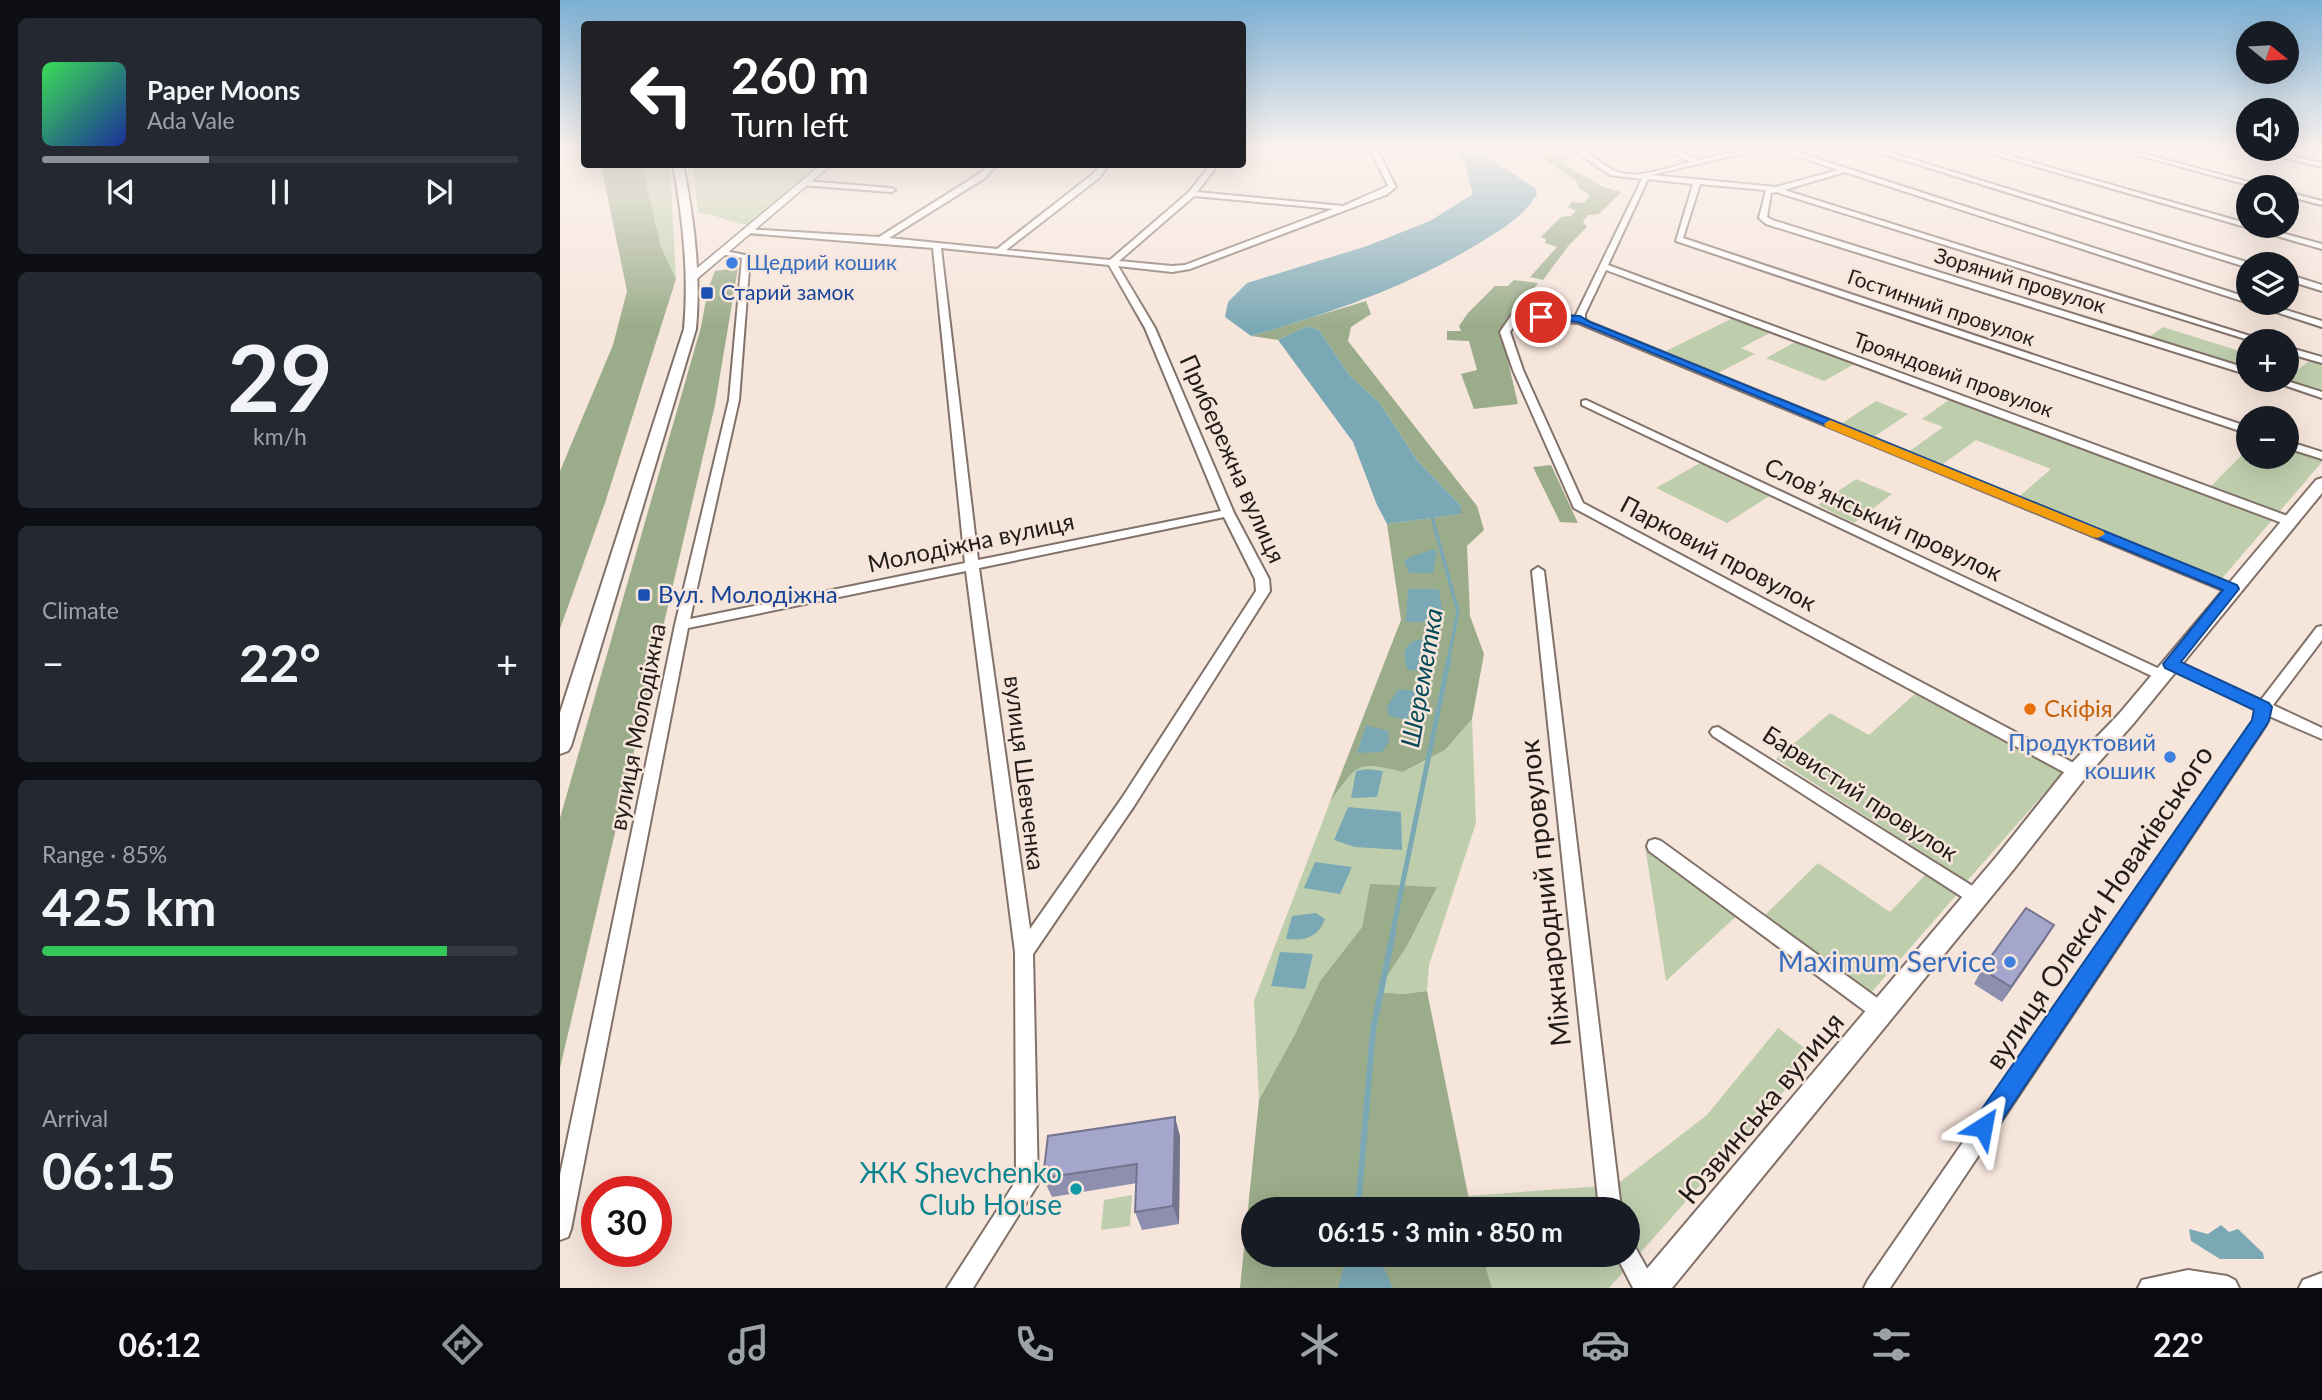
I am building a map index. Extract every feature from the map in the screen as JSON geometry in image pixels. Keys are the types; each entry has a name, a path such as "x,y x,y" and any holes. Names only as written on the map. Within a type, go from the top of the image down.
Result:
{"main road":[{"path":"560,746 690,329 694,276 687,208"},
{"name":"Юзвинська вулиця","path":"1648,1288 1976,897 2077,772 2322,483"}],"street":[{"path":"694,276 775,208"},
{"path":"881,240 931,208"},
{"path":"998,252 1055,208"},
{"path":"1112,263 1176,208"},
{"path":"747,231 881,240 1172,269 1186,267 1344,208"},
{"path":"1631,208 1580,314 1580,320 2232,589"},
{"name":"Гостинний провулок","path":"1689,208 1679,239 2236,427"},
{"name":"Зоряний провулок","path":"1765,208 1763,218 1769,222 2236,368"},
{"path":"1835,208 2236,333"},
{"path":"1963,208 2236,297"},
{"path":"2064,208 2236,261"},
{"path":"2185,208 2322,247"},
{"name":"вулиця Шевченка","path":"937,246 972,566 1024,952 1027,1184 959,1288"},
{"name":"вулиця Молодіжна","path":"560,1229 682,625 734,400 746,256 722,253"},
{"name":"Прибережна вулиця","path":"1024,952 1136,791 1263,591 1262,579 1228,513 1150,328 1112,263"},
{"name":"Трояндовий провулок","path":"1604,266 2289,521"},
{"path":"2299,281 2322,288"},
{"name":"Парковий провулок","path":"1580,320 1516,315 1505,332 1518,370 1578,505 2077,772"},
{"path":"2293,315 2322,324"},
{"path":"2299,353 2322,360"},
{"path":"2299,388 2322,395"},
{"name":"Словʼянський провулок","path":"1586,402 2166,670 2263,707 2322,734"},
{"path":"2299,448 2322,456"},
{"name":"Молодіжна вулиця","path":"682,625 1228,513"},
{"name":"Міжнародний провулок","path":"1538,571 1609,1197"},
{"name":"вулиця Олекси Новаківського","path":"1876,1288 2261,721 2263,707 2322,630"},
{"name":"Барвистий провулок","path":"1718,732 1976,897"},
{"path":"1655,846 1880,1011"},
{"path":"1635,1267 1648,1288"},
{"path":"2150,1288 2188,1282 2227,1288"},
{"path":"2311,1288 2322,1285"}],"green space":[{"path":"610,208 652,208 661,247 676,279 605,503 560,629 560,471 613,345 627,291"},
{"path":"652,208 672,208 676,279 661,247"},
{"path":"697,208 776,208 755,225 740,224 698,213"},
{"path":"1570,208 1605,208 1599,214 1588,215 1583,222 1587,227 1569,245 1543,280 1530,277 1557,247 1545,243 1546,239 1541,237 1561,217 1571,216 1576,211"},
{"path":"738,268 715,405 560,1068 560,818 701,327 708,289 715,271"},
{"path":"1514,280 1538,283 1511,319 1502,336 1518,404 1474,409 1461,374 1477,370 1469,341 1447,340 1447,331 1461,331 1459,326 1468,313 1495,286 1508,286"},
{"path":"1366,301 1371,314 1351,327 1348,341 1477,506 1484,530 1467,546 1470,616 1484,654 1472,719 1445,750 1403,772 1375,766 1359,768 1346,780 1330,802 1401,620 1387,524 1460,514 1461,506 1417,460 1379,402 1350,376 1319,330 1307,326 1278,340 1251,336"},
{"path":"1735,317 1774,331 1741,348 1755,354 1718,373 1666,351"},
{"path":"2163,327 2236,350 2236,368 2145,340"},
{"path":"1799,340 1858,362 1824,381 1766,358"},
{"path":"2313,358 2322,360 2322,395 2299,388 2299,369"},
{"path":"1953,397 2207,490 2236,461 2236,469 2299,469 2299,448 2322,456 2322,462 2218,583 2015,500 2051,469 1976,440 1943,464 1910,451 1943,427 1922,419"},
{"path":"1876,401 1908,414 1875,436 1842,423"},
{"path":"1702,462 1771,495 1727,523 1656,488"},
{"path":"1551,465 1578,523 1560,522 1533,467"},
{"path":"1856,479 1892,494 1854,523 1818,505"},
{"path":"1917,692 2064,771 1967,881 1776,759 1830,713 1869,735"},
{"path":"1472,719 1476,823 1429,965 1427,991 1403,994 1377,992 1407,946 1437,887 1370,885 1362,927 1320,981 1259,1100 1254,1001 1330,802 1354,769 1371,764 1404,772 1445,750"},
{"path":"1645,846 1655,846 1743,910 1666,981"},
{"path":"1818,863 1890,912 1926,874 1958,893 1870,994 1763,917"},
{"path":"1370,884 1437,887 1407,946 1377,992 1403,994 1427,991 1469,1197 1249,1197 1259,1100 1320,981 1362,927"},
{"path":"1778,1028 1815,1056 1640,1253 1640,1197 1467,1197 1616,1185 1707,1115"},
{"path":"1132,1195 1130,1226 1101,1230 1104,1200"},
{"path":"1242,1267 1486,1267 1492,1288 1240,1288"},
{"path":"1486,1267 1628,1267 1609,1288 1492,1288"}],"water":[{"path":"1451,208 1526,208 1502,229 1476,245 1422,274 1366,298 1251,336 1225,317 1228,302 1247,283 1367,246 1430,221"},
{"path":"1307,326 1319,330 1350,376 1379,402 1417,460 1461,506 1461,514 1387,524 1353,442 1278,340"},
{"path":"1433,549 1437,551 1433,573 1409,573 1404,561"},
{"path":"1408,589 1439,589 1443,614 1433,622 1406,622"},
{"path":"1432,637 1424,652 1425,671 1408,670 1405,655 1408,646 1417,640"},
{"path":"1399,689 1423,692 1407,720 1389,716 1387,706"},
{"path":"1366,725 1388,731 1389,742 1382,752 1357,753"},
{"path":"1356,771 1383,771 1377,797 1351,798"},
{"path":"1348,807 1401,812 1402,850 1355,847 1334,840"},
{"path":"1315,862 1352,867 1340,894 1304,888"},
{"path":"1316,913 1325,919 1315,934 1300,939 1286,939 1292,916"},
{"path":"1280,952 1313,954 1305,989 1271,986"},
{"path":"2221,1225 2229,1232 2238,1229 2263,1253 2264,1259 2220,1259 2191,1241 2189,1229 2208,1234"},
{"path":"1344,1267 1383,1267 1393,1288 1338,1288"}],"building":[{"name":"Maximum Service","path":"2026,908 2054,925 2011,987 1982,969"},
{"path":"1175,1117 1173,1206 1135,1212 1137,1164 1043,1178 1048,1136"}],"waterway":[{"name":"Шереметка","path":"1431,513 1458,612 1448,660"},
{"name":"Шереметка","path":"1392,935 1449,658"},
{"name":"Шереметка","path":"1359,1197 1373,1030 1393,933"}],"slow traffic":[{"path":"1830,424 2098,534"}],"place":[{"name":"Щедрий кошик","path":"732,263"},
{"name":"Старий замок","path":"707,293"},
{"name":"Вул. Молодіжна","path":"644,595"},
{"name":"Скіфія","path":"2030,709"},
{"name":"Продуктовий кошик","path":"2170,757"},
{"name":"Maximum Service","path":"2010,962"},
{"name":"ЖК Shevchenko Club House","path":"1076,1189"}],"route":[{"path":"1541,317 1580,320 2232,589 2171,664 2263,707 2261,721 1983,1127"}]}
